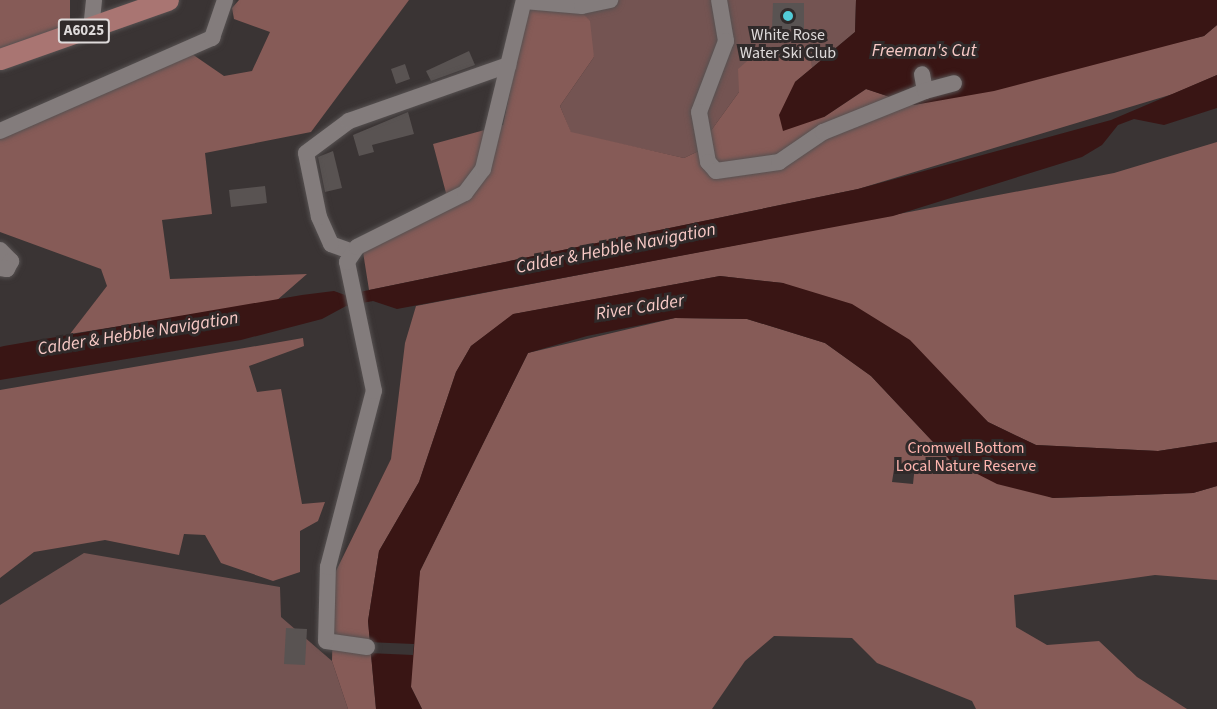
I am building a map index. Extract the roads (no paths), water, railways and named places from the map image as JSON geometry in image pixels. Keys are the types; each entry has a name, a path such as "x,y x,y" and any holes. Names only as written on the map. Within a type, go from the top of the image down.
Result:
{"main road":[{"name":"A6025","path":"0,60 168,0"}],"lane":[{"path":"91,29 94,0"},
{"path":"0,131 212,38 225,0"},
{"path":"508,65 350,121 306,153 331,244 350,251 465,193 483,168 524,0 582,6 610,0"},
{"path":"719,0 726,41 699,112 708,162 716,171 779,162 823,132 924,83 954,83"},
{"path":"0,250 11,261 7,269 0,268"},
{"path":"350,251 350,275 374,391 328,567 326,641 367,647"}],"water":[{"name":"Freeman's Cut","path":"856,0 1217,0 1217,25 1204,36 994,91 914,105 866,89 824,117 783,131 779,115 795,82 855,32"},
{"name":"Calder & Hebble Navigation","path":"1217,75 1217,108 1164,125 1134,119 1118,125 1102,145 1082,157 893,216 397,309 373,301 346,306 322,319 241,340 0,380 0,347 302,295 334,291 345,295 858,189 1111,120"},
{"name":"River Calder","path":"720,276 783,283 852,304 910,340 988,422 1036,445 1158,451 1217,442 1217,486 1193,493 1053,498 997,484 950,460 871,376 825,343 747,319 675,318 587,336 528,353 420,571 411,687 422,709 376,709 368,621 379,551 419,482 456,372 471,346 513,314"}],"place":[{"name":"White Rose Water Ski Club","path":"788,16"}],"park label":[{"name":"Cromwell Bottom Local Nature Reserve","path":"966,457"}]}
